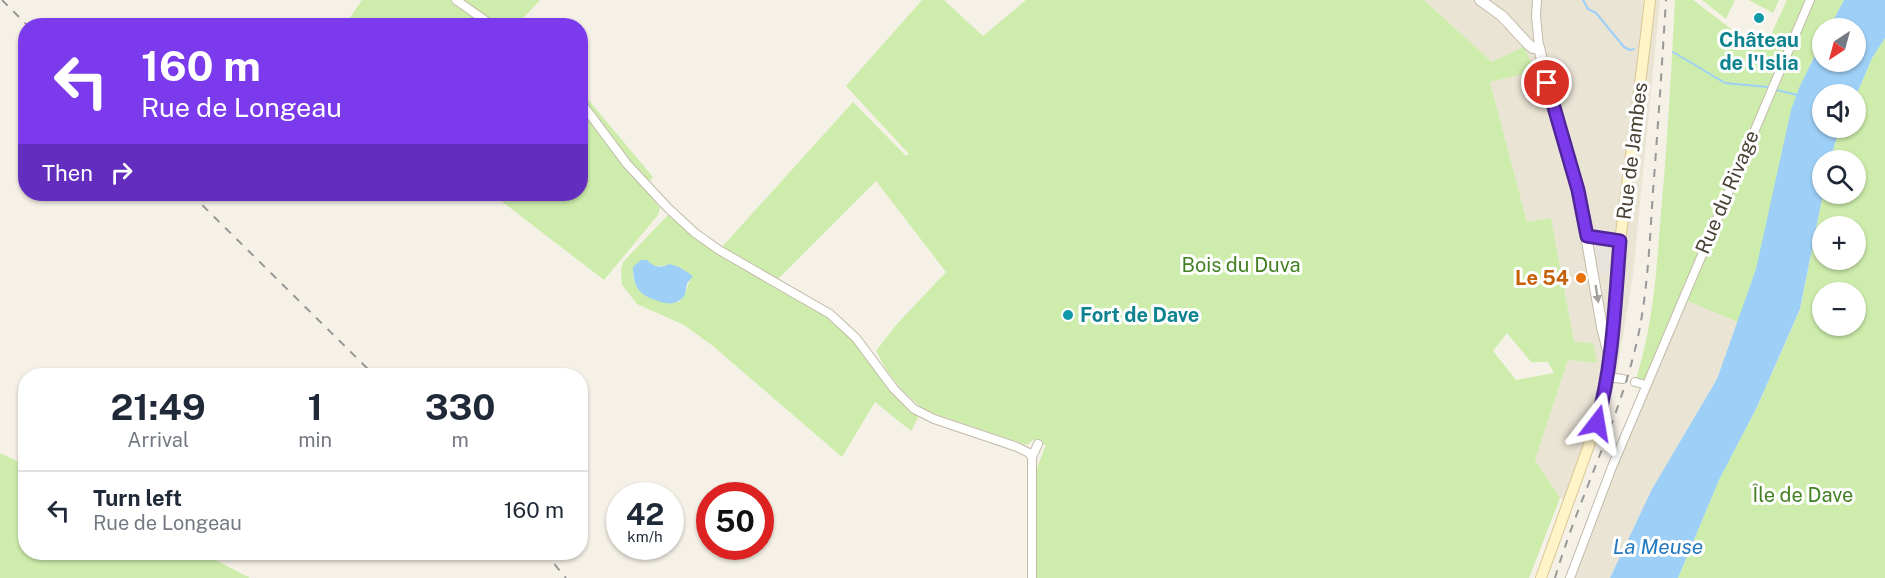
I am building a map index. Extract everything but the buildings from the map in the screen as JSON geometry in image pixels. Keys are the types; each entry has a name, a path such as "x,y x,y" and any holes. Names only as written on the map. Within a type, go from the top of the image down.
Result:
{"main road":[{"name":"Rue de Jambes","path":"1540,578 1603,402 1620,241 1650,0"}],"street":[{"path":"456,0 482,18"},
{"path":"1480,0 1502,16 1528,45 1533,48 1539,47"},
{"path":"1537,0 1539,47 1551,102 1578,190 1609,356"},
{"name":"Rue du Rivage","path":"1570,578 1611,467 1810,0"},
{"path":"588,112 627,164 694,233 830,314 856,338 894,389 914,409 934,420 1017,447 1032,457"},
{"path":"1587,236 1620,241"},
{"path":"1607,377 1623,379"},
{"path":"1635,382 1646,386"},
{"path":"1032,578 1032,457 1038,444"}],"shaded area":[{"path":"1424,0 1660,0 1633,275 1615,383 1572,500 1560,498 1535,460 1568,360 1597,362 1574,342 1551,218 1527,222 1490,82 1534,71 1492,62"},
{"path":"1599,244 1609,250 1609,274 1600,275 1595,246"},
{"path":"1685,300 1738,322 1717,379 1652,489 1610,578 1574,578 1593,523"}],"green space":[{"path":"362,0 450,0 477,18 350,18"},
{"path":"461,0 540,0 523,18 488,18"},
{"name":"Bois du Duva","path":"922,0 944,0 983,36 1026,0 1424,0 1492,62 1524,47 1535,71 1490,82 1527,222 1551,218 1574,342 1593,343 1597,363 1568,360 1535,460 1560,498 1529,578 1034,578 1033,478 1046,445 1033,440 1027,445 924,410 903,391 887,371 876,351 896,325 946,272 876,181 778,279 722,247 853,102 906,156 909,154 846,86","holes":["1507,333 1531,362 1548,362 1554,373 1516,380 1493,351"]},
{"path":"1675,0 1693,0 1750,43 1762,44 1768,41 1787,0 1807,0 1644,382 1636,379 1650,322 1655,284 1667,141"},
{"path":"1702,0 1735,0 1726,19"},
{"path":"1749,0 1779,0 1773,13"},
{"path":"1812,0 1844,0 1834,18 1812,18 1812,61 1756,269 1738,322 1685,300"},
{"name":"Île de Dave","path":"1885,38 1885,578 1678,578 1719,480 1757,407 1800,310 1812,249 1812,270 1866,270 1866,216 1819,216 1821,204 1866,204 1866,150 1833,150 1837,138 1866,138 1866,84 1861,84 1872,58"},
{"path":"588,100 653,177 648,183 588,106"},
{"path":"588,116 660,208 658,215 604,280 501,201 588,201"},
{"path":"668,215 827,317 845,332 919,416 911,431 875,402 842,457 713,346 684,325 637,304 622,285 623,262","holes":["670,264 692,276 679,302 637,287 633,278 633,267"]},
{"path":"0,453 18,462 18,560 215,560 250,578 0,578"}],"water":[{"name":"La Meuse","path":"1844,0 1885,0 1885,38 1872,58 1861,84 1812,84 1812,138 1837,138 1833,150 1812,150 1812,204 1821,204 1819,216 1812,216 1812,249 1800,309 1757,407 1719,480 1678,578 1610,578 1652,489 1717,379 1756,269 1791,110 1812,61 1812,72 1866,72 1866,18 1834,18"},
{"path":"641,260 647,260 658,266 670,264 693,276 687,284 685,295 675,303 667,303 651,299 642,293 634,280 633,267"}],"waterway":[{"path":"1583,0 1588,9 1596,13 1624,47 1634,49"},
{"path":"1673,52 1725,83 1768,87"},
{"path":"1777,90 1797,95"}],"railway":[{"path":"2,0 20,18"},
{"path":"1555,578 1623,391 1640,327 1648,260 1666,0"},
{"path":"198,201 367,368"},
{"path":"551,560 566,578"}],"place":[{"name":"Château de l'Islia","path":"1759,18"},
{"name":"Le 54","path":"1581,278"},
{"name":"Fort de Dave","path":"1068,315"}],"route":[{"path":"1547,83 1578,190 1587,236 1620,241 1607,377 1597,423"}]}
